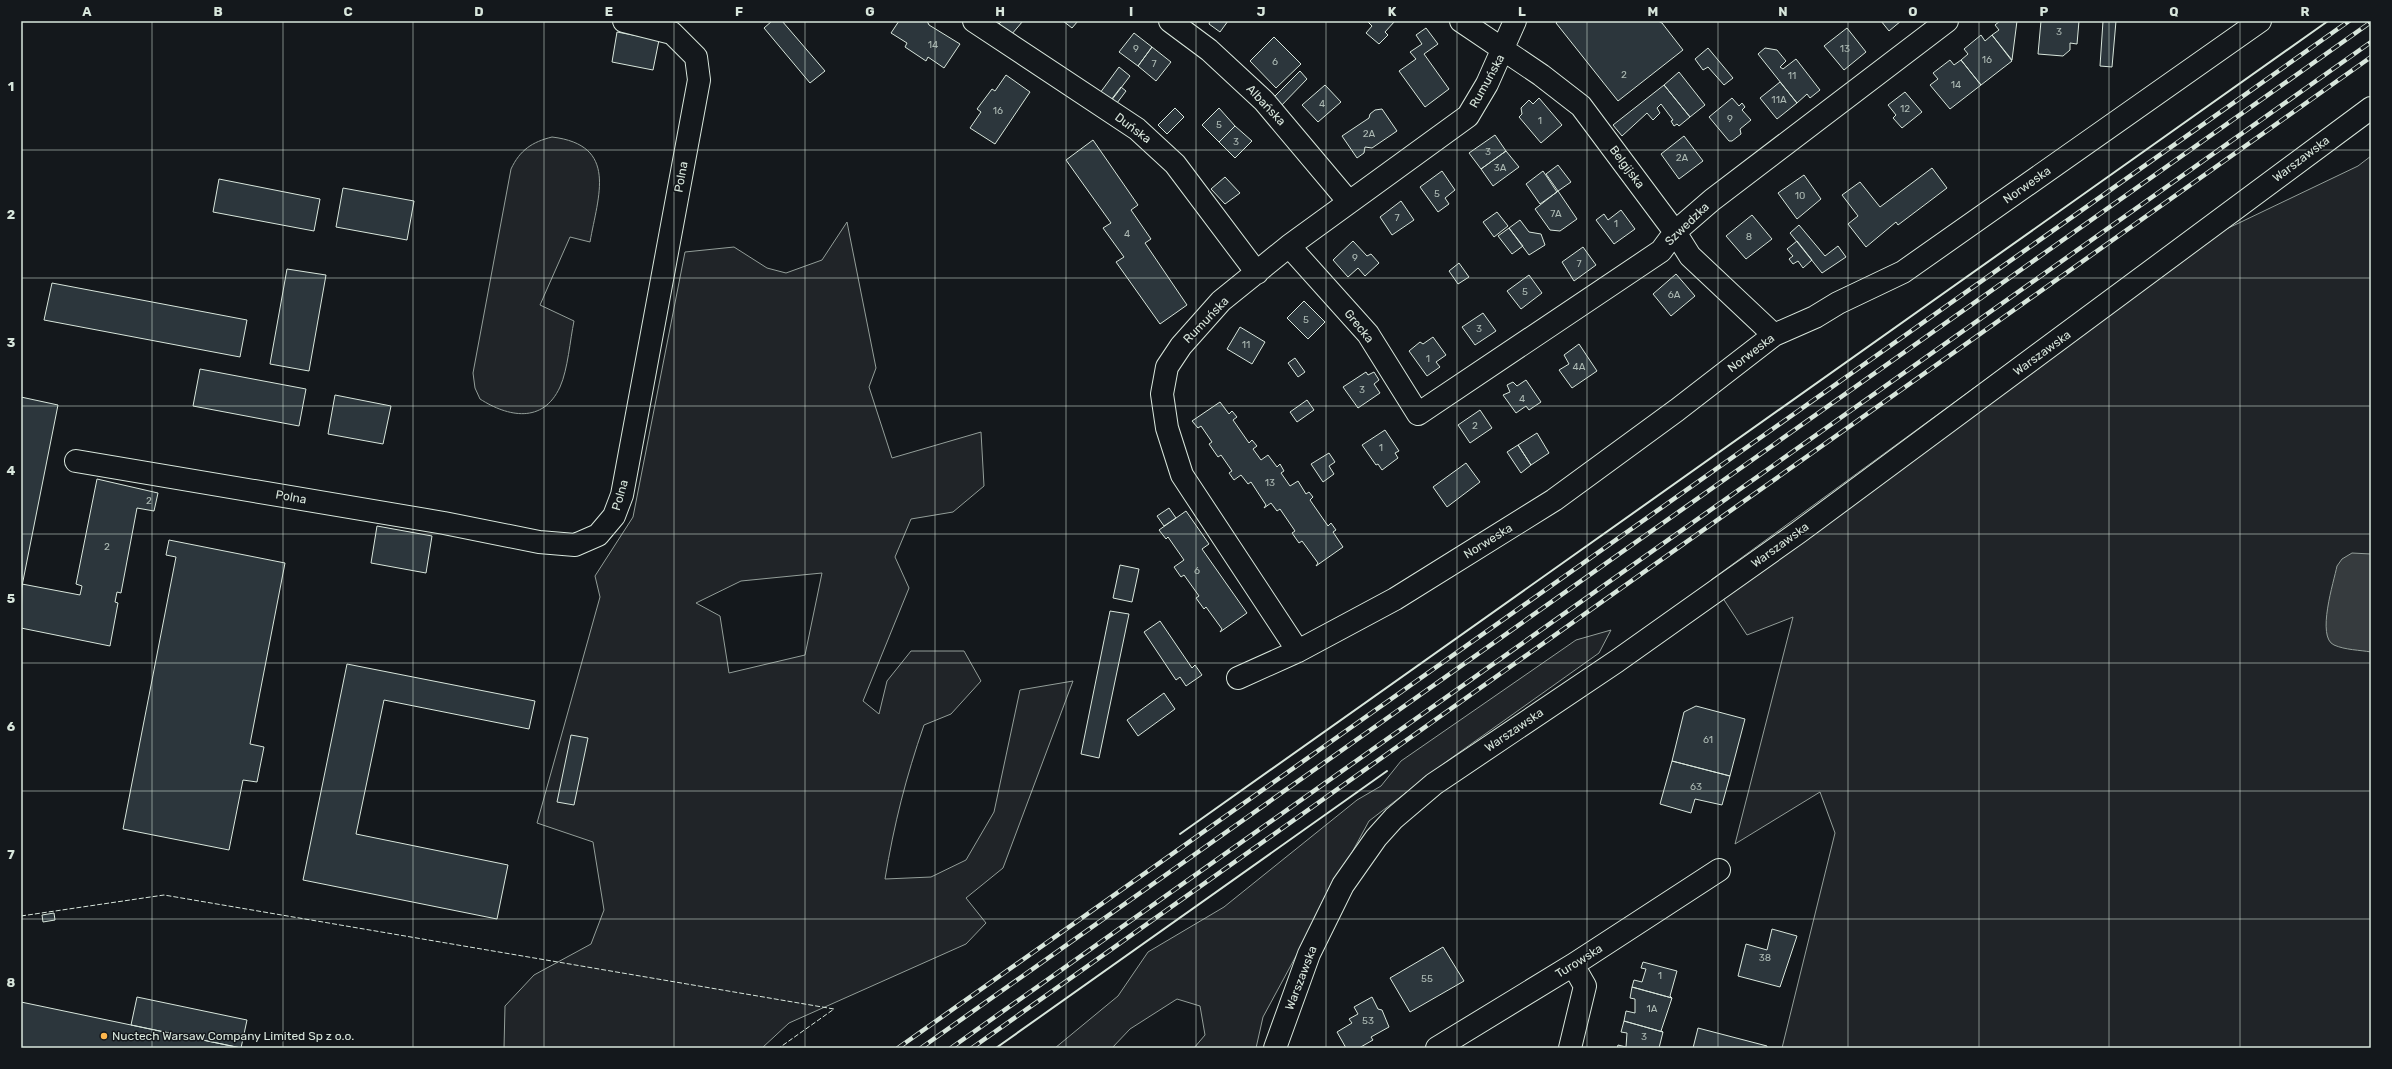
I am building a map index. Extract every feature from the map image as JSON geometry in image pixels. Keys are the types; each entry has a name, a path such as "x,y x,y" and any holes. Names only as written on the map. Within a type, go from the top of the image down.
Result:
{"street":[{"name":"Polna","path":"76,461 444,523 538,542 575,545 598,535 614,516 622,495 699,80 696,57 672,32 624,21"},
{"name":"Duńska","path":"974,21 1137,129 1175,164 1257,273"},
{"name":"Albańska","path":"1170,21 1209,50 1264,101 1349,202"},
{"name":"Belgijska","path":"1461,21 1541,75 1581,106 1675,232 1690,256 1774,335"},
{"name":"Rumuńska","path":"1298,651 1182,475 1167,428 1162,394 1167,367 1181,346 1222,301 1289,246 1468,116 1488,84 1504,50 1515,21"},
{"name":"Szwedzka","path":"1418,414 1660,251 1675,232 1712,200 1947,21"},
{"name":"Norweska","path":"1238,678 1298,651 1395,599 1554,500 1774,335 1815,317 1838,303 1903,272 2247,24"},
{"name":"Warszawska","path":"1275,1048 1309,954 1343,885 1376,838 1394,818 1434,784 1617,661 1799,532 2371,108"},
{"name":"Grecka","path":"1289,246 1368,334 1418,414"},
{"name":"Turowska","path":"1437,1048 1573,965 1719,870"},
{"path":"1570,1048 1585,986 1573,965"}],"shaded area":[{"path":"552,137 573,142 587,150 596,162 599,175 597,207 590,242 570,237 540,305 574,321 563,380 553,399 544,407 535,412 524,414 513,413 502,410 480,399 475,388 473,373 511,169 518,157 527,148 538,141"},
{"path":"2371,156 2371,1048 1782,1048 1835,833 1820,792 1735,844 1793,617 1747,635 1711,580 2126,277 2358,166"},
{"path":"847,222 876,368 869,387 892,458 981,432 984,486 953,512 911,519 895,557 909,588 863,701 879,714 887,681 911,651 964,651 981,681 951,714 924,725 901,801 885,879 931,877 966,860 994,812 1020,690 1073,681 1003,868 966,898 986,923 966,944 789,1023 762,1048 504,1048 505,1006 534,975 591,944 604,910 593,842 537,823 600,597 595,576 633,517 685,252 734,247 767,268 786,273 822,260","holes":["822,573 805,655 729,673 720,616 696,603 741,581"]},
{"path":"2352,553 2371,554 2371,652 2338,647 2329,640 2326,631 2326,620 2330,595 2337,566 2342,559"},
{"path":"1611,630 1599,653 1450,759 1369,821 1263,1017 1256,1048 1194,1048 1205,1035 1200,1006 1177,999 1130,1029 1112,1048 1055,1048 1118,996 1148,952 1224,907 1357,800 1381,786 1401,761 1576,640"}],"building":[{"path":"772,21 782,21 825,71 810,83 764,28"},
{"path":"899,21 927,21 929,25 960,44 944,68 928,57 926,61 905,47 907,43 891,33"},
{"path":"1002,21 1023,21 1011,35 998,25"},
{"path":"1063,21 1078,21 1072,28"},
{"path":"1210,21 1228,21 1220,32 1209,24"},
{"path":"1367,21 1395,21 1385,32 1388,35 1379,44 1366,33 1372,26"},
{"path":"1558,21 1658,21 1662,23 1683,50 1618,101 1556,23"},
{"path":"1881,21 1901,21 1889,31"},
{"path":"2000,21 2017,21 2012,60 1992,35 1999,30 1995,25"},
{"path":"2041,21 2079,21 2077,44 2070,43 2070,50 2063,56 2038,54"},
{"path":"2103,21 2116,21 2112,67 2100,66"},
{"path":"1426,28 1438,44 1424,54 1449,89 1425,107 1399,71 1416,59 1410,52 1422,44 1416,35"},
{"path":"1847,28 1866,52 1844,70 1824,46"},
{"path":"617,32 659,40 653,70 612,62"},
{"path":"1134,33 1152,47 1138,66 1119,52"},
{"path":"1981,35 1985,41 1992,35 2012,61 1981,85 1961,60 1968,54 1964,49"},
{"path":"1274,37 1301,64 1276,88 1250,61"},
{"path":"1152,47 1171,62 1156,81 1138,66"},
{"path":"1708,48 1733,78 1724,85 1708,67 1703,70 1695,59"},
{"path":"1765,48 1777,50 1786,61 1780,67 1783,69 1796,59 1820,90 1810,98 1807,94 1797,103 1758,54"},
{"path":"1950,60 1954,65 1961,60 1981,85 1950,109 1930,85 1938,79 1933,73"},
{"path":"1119,67 1130,76 1111,101 1100,93"},
{"path":"1300,71 1307,79 1278,109 1270,101"},
{"path":"1679,72 1705,105 1690,117 1664,85"},
{"path":"1006,75 1030,92 995,144 970,128 981,112 977,109 992,89 995,91"},
{"path":"1780,82 1797,103 1777,119 1760,98"},
{"path":"1325,85 1341,102 1318,122 1302,105"},
{"path":"1664,85 1690,117 1679,126 1677,124 1674,126 1671,121 1673,120 1661,104 1657,108 1660,113 1653,120 1647,113 1622,136 1613,125"},
{"path":"1121,87 1126,91 1117,103 1111,100"},
{"path":"1905,92 1922,112 1902,128 1893,118 1896,115 1888,105"},
{"path":"1539,98 1562,125 1541,143 1519,117 1522,114 1521,108 1529,100 1533,104"},
{"path":"1732,98 1739,106 1742,103 1745,107 1742,110 1751,120 1740,129 1741,134 1732,141 1729,141 1709,117"},
{"path":"1175,108 1184,117 1167,134 1158,125"},
{"path":"1219,108 1235,126 1219,142 1202,125"},
{"path":"1382,109 1397,131 1372,148 1365,147 1364,153 1357,158 1342,136 1369,118 1370,114 1375,110"},
{"path":"1235,126 1252,141 1235,158 1219,142"},
{"path":"1495,135 1506,151 1481,169 1469,153"},
{"path":"1684,136 1703,161 1679,179 1661,154"},
{"path":"1093,140 1138,205 1131,210 1151,239 1145,243 1187,305 1160,324 1116,262 1124,257 1103,228 1111,223 1066,160"},
{"path":"1506,151 1519,167 1493,186 1481,169"},
{"path":"1558,165 1571,182 1558,191 1546,174"},
{"path":"1932,168 1947,188 1898,225 1896,222 1866,247 1848,224 1858,216 1842,195 1860,182 1880,207"},
{"path":"1442,171 1455,190 1445,198 1449,204 1438,212 1420,187"},
{"path":"1543,171 1557,192 1540,204 1526,184"},
{"path":"1804,175 1821,199 1797,219 1778,193"},
{"path":"1225,177 1240,193 1225,204 1211,189"},
{"path":"219,179 320,199 314,231 213,212"},
{"path":"343,188 414,201 407,240 336,227"},
{"path":"1558,191 1577,219 1560,231 1550,230 1535,209"},
{"path":"1401,201 1414,220 1392,235 1380,217"},
{"path":"1621,210 1635,229 1614,244 1596,220 1604,214 1608,220"},
{"path":"1497,212 1508,226 1494,237 1483,222"},
{"path":"1752,215 1772,239 1746,259 1726,236"},
{"path":"1520,220 1529,232 1541,234 1545,245 1529,255 1509,228"},
{"path":"1799,225 1825,256 1838,246 1846,257 1822,273 1790,233"},
{"path":"1509,228 1523,246 1512,254 1498,236"},
{"path":"1353,241 1367,256 1371,254 1379,263 1365,276 1358,268 1348,277 1333,260"},
{"path":"1797,241 1812,260 1803,268 1798,261 1793,264 1789,259 1793,256 1787,249"},
{"path":"1583,247 1596,265 1574,281 1562,262"},
{"path":"1459,263 1469,277 1458,284 1449,271"},
{"path":"287,269 326,275 309,371 270,364"},
{"path":"1676,274 1695,296 1671,316 1653,294"},
{"path":"1529,275 1542,293 1521,309 1507,291"},
{"path":"52,283 247,320 240,357 44,320"},
{"path":"1304,301 1325,322 1308,339 1287,318"},
{"path":"1483,313 1496,331 1475,345 1462,327"},
{"path":"1240,327 1265,342 1252,364 1227,349"},
{"path":"1433,337 1446,355 1436,362 1440,367 1427,376 1409,351 1420,342 1423,344"},
{"path":"1579,344 1597,371 1572,388 1559,370 1569,364 1564,355"},
{"path":"1295,358 1305,372 1298,377 1288,363"},
{"path":"200,369 306,389 299,426 193,406"},
{"path":"1366,372 1368,375 1374,372 1379,380 1374,384 1380,393 1358,408 1343,387"},
{"path":"1526,380 1541,402 1529,410 1526,406 1516,413 1503,395 1510,392 1507,385 1513,382 1517,386"},
{"path":"335,395 391,406 383,444 328,434"},
{"path":"21,397 58,405 21,591"},
{"path":"1307,400 1314,410 1297,422 1290,412"},
{"path":"1220,402 1229,414 1232,411 1237,417 1233,420 1249,443 1252,440 1257,446 1253,449 1261,460 1268,455 1277,467 1280,464 1284,471 1281,473 1290,486 1298,481 1306,494 1309,492 1313,497 1310,500 1328,526 1331,523 1336,530 1333,532 1343,547 1316,566 1318,563 1302,541 1299,543 1292,533 1295,531 1280,509 1277,511 1271,503 1264,508 1266,505 1251,482 1248,484 1241,475 1234,480 1229,473 1232,471 1221,455 1218,457 1209,444 1212,442 1201,426 1198,428 1192,421"},
{"path":"1480,410 1492,428 1470,443 1458,425"},
{"path":"1385,430 1399,451 1395,453 1398,458 1382,470 1378,464 1376,465 1362,445"},
{"path":"1537,433 1549,453 1531,465 1518,445"},
{"path":"1518,445 1531,465 1521,473 1507,452"},
{"path":"1329,453 1335,462 1329,466 1334,474 1323,482 1311,464"},
{"path":"1466,463 1480,482 1447,507 1433,487"},
{"path":"97,479 158,493 154,511 137,508 121,593 117,592 115,602 118,603 110,646 21,628 22,584 80,595 82,586 76,584"},
{"path":"1169,508 1176,518 1164,526 1157,516"},
{"path":"1186,511 1209,544 1202,549 1247,613 1220,632 1222,629 1206,607 1204,609 1196,598 1199,596 1184,575 1181,577 1174,567 1184,560 1168,537 1166,539 1159,530"},
{"path":"377,526 432,536 426,573 371,563"},
{"path":"169,540 285,563 250,744 264,747 257,782 243,780 229,850 123,829 176,557 166,555"},
{"path":"1120,565 1139,569 1132,602 1113,598"},
{"path":"1110,611 1129,614 1099,758 1081,754"},
{"path":"1160,621 1192,668 1195,665 1202,675 1186,686 1180,677 1176,680 1144,632"},
{"path":"347,664 535,701 529,729 384,700 356,834 508,865 497,919 303,880"},
{"path":"1164,693 1175,709 1138,736 1127,720"},
{"path":"1696,706 1745,719 1730,776 1672,761 1684,712"},
{"path":"571,735 588,738 574,805 557,802"},
{"path":"1672,761 1730,776 1722,805 1695,799 1691,813 1660,804"},
{"path":"54,913 55,920 43,922 42,915"},
{"path":"1772,929 1797,936 1780,987 1738,976 1746,944 1767,950"},
{"path":"1443,947 1464,981 1410,1012 1390,978"},
{"path":"1643,962 1677,971 1670,996 1672,998 1632,987 1634,980 1642,982 1646,969 1641,968"},
{"path":"1632,987 1672,998 1661,1031 1663,1032 1624,1021 1626,1011 1635,1013 1635,999 1630,998"},
{"path":"137,997 247,1020 241,1048 131,1025"},
{"path":"1372,997 1378,1009 1382,1010 1389,1027 1371,1037 1373,1040 1359,1048 1346,1048 1337,1032 1352,1023 1349,1019 1358,1014 1354,1007"},
{"name":"Nuctech Warsaw Company Limited Sp z o.o.","path":"21,1002 241,1048 21,1048"},
{"path":"1624,1021 1663,1032 1659,1048 1617,1048 1618,1045 1626,1047 1627,1033 1621,1032"},
{"path":"1698,1028 1767,1046 1767,1048 1693,1048"}],"railway":[{"path":"898,1048 2349,21"},
{"path":"921,1048 2371,22"},
{"path":"951,1048 2371,42"},
{"path":"972,1048 2371,57"}],"fence":[{"path":"21,916 164,895 834,1009 779,1048"}],"wall":[{"path":"1180,834 2328,21"},
{"path":"996,1048 1387,771"}],"place":[{"name":"Nuctech Warsaw Company Limited Sp z o.o.","path":"104,1036"}]}
